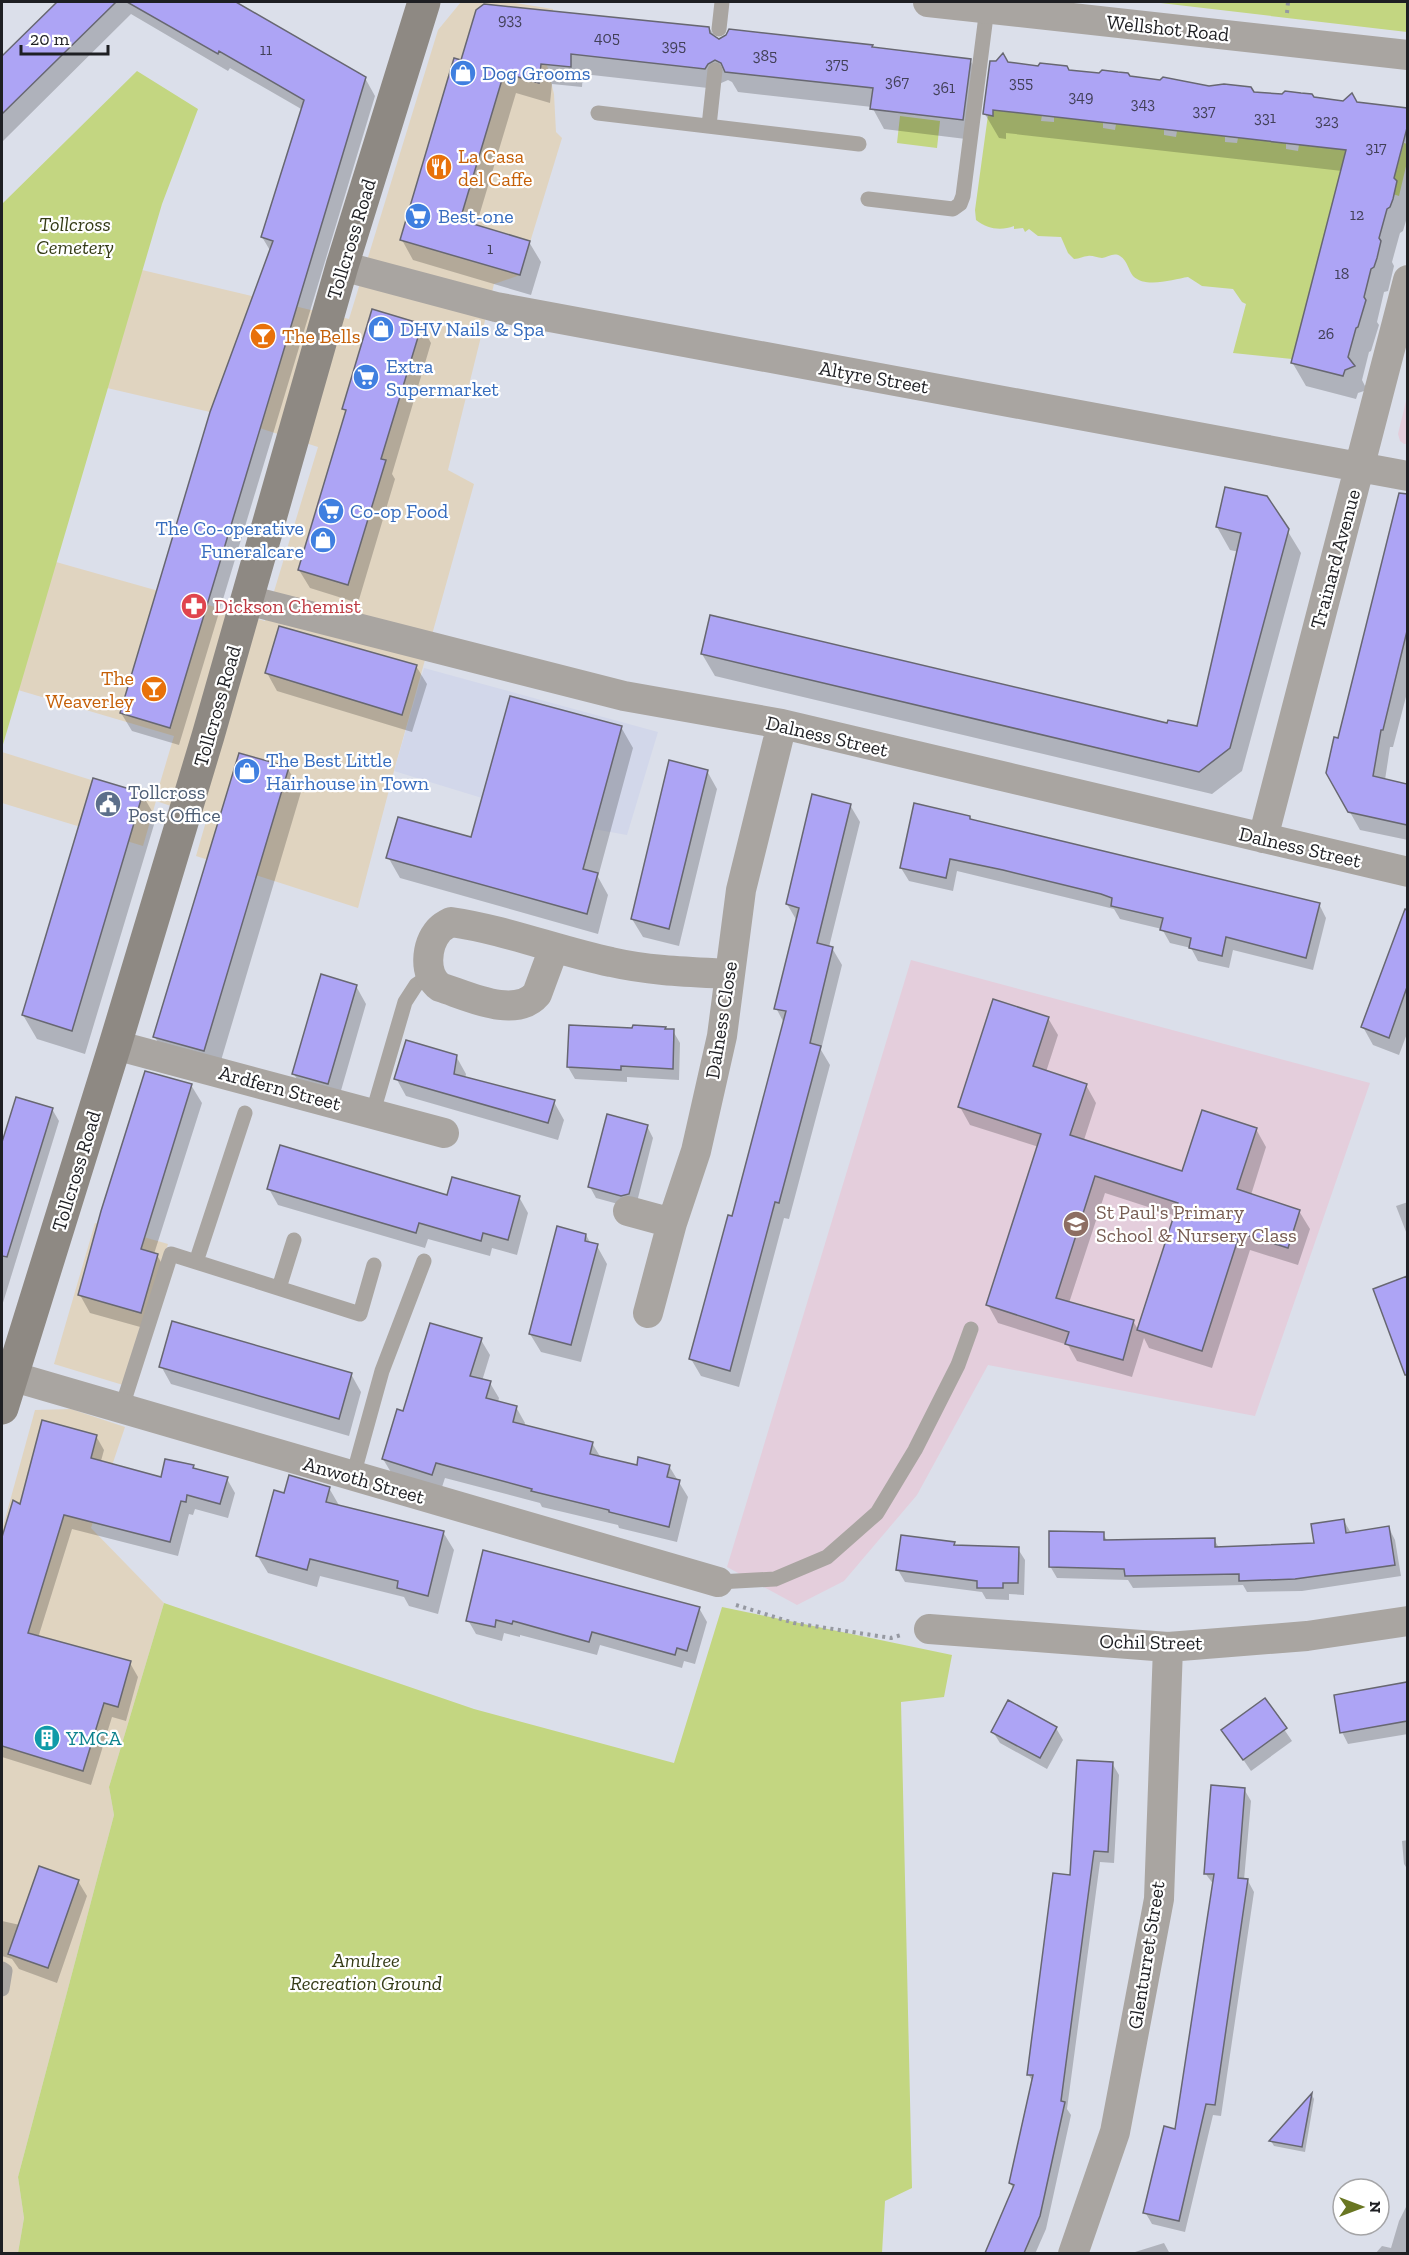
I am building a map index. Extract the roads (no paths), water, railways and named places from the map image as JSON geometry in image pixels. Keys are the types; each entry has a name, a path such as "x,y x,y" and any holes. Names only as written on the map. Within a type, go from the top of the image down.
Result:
{"street":[{"name":"Tollcross Road","path":"2,1408 11,1356 115,1045 248,600 342,266 424,2"},
{"name":"Wellshot Road","path":"928,2 1407,54"},
{"name":"Altyre Street","path":"342,266 496,307 1407,476"},
{"name":"Trainard Avenue","path":"1263,838 1407,280"},
{"name":"Dalness Street","path":"248,600 624,696 782,724 1407,872"},
{"name":"Dalness Close","path":"648,1313 672,1222 696,1151 722,1036 741,890 782,724"},
{"path":"554,948 537,994 533,999 520,1005 508,1006 484,1001 440,987 430,975 431,943 440,928 451,922 643,969 729,974"},
{"name":"Ardfern Street","path":"115,1045 373,1112 444,1133"},
{"path":"628,1211 672,1222"},
{"name":"Anwoth Street","path":"11,1356 121,1410 718,1582"},
{"name":"Ochil Street","path":"929,1629 1168,1647 1307,1636 1407,1621"},
{"name":"Glenturret Street","path":"1073,2253 1115,2132 1159,1899 1168,1647"}],"lane":[{"path":"719,29 722,2"},
{"path":"868,199 953,209 960,204 963,196 987,8"},
{"path":"709,126 715,70"},
{"path":"598,113 859,144"},
{"path":"373,1112 405,1002 416,985 430,975"},
{"path":"196,1262 245,1113"},
{"path":"279,1288 294,1240"},
{"path":"121,1410 171,1254 360,1314 374,1265"},
{"path":"353,1476 382,1371 424,1261"},
{"path":"718,1582 775,1579 827,1557 877,1513 915,1450 958,1365 971,1329"},
{"path":"2,1969 5,1971 2,1989"}],"place":[{"name":"Dog Grooms","path":"463,73"},
{"name":"La Casa del Caffe","path":"439,167"},
{"name":"Best-one","path":"418,216"},
{"name":"DHV Nails & Spa","path":"381,329"},
{"name":"The Bells","path":"263,336"},
{"name":"Extra Supermarket","path":"366,377"},
{"name":"Co-op Food","path":"331,511"},
{"name":"The Co-operative Funeralcare","path":"323,540"},
{"name":"Dickson Chemist","path":"194,606"},
{"name":"The Weaverley","path":"154,689"},
{"name":"The Best Little Hairhouse in Town","path":"247,771"},
{"name":"Tollcross Post Office","path":"108,804"},
{"name":"St Paul's Primary School & Nursery Class","path":"1076,1224"},
{"name":"YMCA","path":"47,1738"}],"park label":[{"name":"Tollcross Cemetery","path":"75,236"},
{"name":"Amulree Recreation Ground","path":"366,1972"}]}
